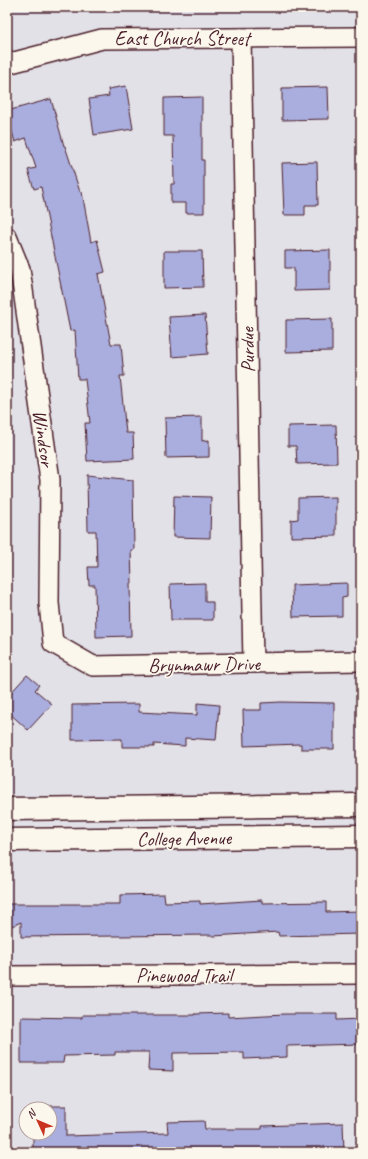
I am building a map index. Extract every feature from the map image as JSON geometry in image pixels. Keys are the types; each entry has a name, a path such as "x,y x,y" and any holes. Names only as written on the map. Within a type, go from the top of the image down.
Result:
{"main road":[{"name":"College Avenue","path":"7,809 361,806"},
{"name":"College Avenue","path":"7,840 361,836"}],"street":[{"name":"East Church Street","path":"7,64 102,39 361,37"},
{"name":"Purdue","path":"241,38 253,663"},
{"name":"Windsor","path":"7,237 20,269 50,480 50,603 53,643"},
{"name":"Brynmawr Drive","path":"53,643 93,666 361,661"},
{"name":"Pinewood Trail","path":"7,976 361,974"}],"building":[{"path":"126,86 133,129 94,135 89,99 109,96 108,89"},
{"path":"328,87 329,119 282,120 282,88"},
{"path":"202,97 204,213 186,213 186,203 171,203 171,184 174,184 173,136 164,136 164,98"},
{"path":"51,99 64,146 80,192 82,192 91,242 97,240 105,272 98,274 111,344 121,344 124,376 120,376 126,433 133,433 134,459 87,461 85,423 90,423 85,379 78,379 75,330 70,331 41,187 34,189 28,170 36,168 26,138 15,142 7,114 7,111"},
{"path":"317,162 318,205 305,205 305,215 284,215 282,163"},
{"path":"330,250 330,290 294,291 294,268 285,268 285,251"},
{"path":"164,251 202,251 203,287 164,288"},
{"path":"205,315 208,354 172,357 169,317"},
{"path":"332,319 332,351 286,352 286,320"},
{"path":"202,417 202,441 209,440 209,457 166,458 165,418"},
{"path":"336,425 337,463 297,464 296,446 288,446 288,426"},
{"path":"87,475 133,480 134,550 131,550 131,636 96,637 95,585 89,585 88,567 97,567 96,531 88,531"},
{"path":"174,496 211,497 210,538 173,537"},
{"path":"336,497 336,536 291,537 291,520 298,519 298,498"},
{"path":"205,583 205,602 213,602 213,620 171,620 170,584"},
{"path":"347,583 347,597 342,598 342,616 293,617 292,585"},
{"path":"27,675 39,685 35,690 52,704 28,730 7,711 7,697"},
{"path":"197,703 219,705 216,740 185,738 185,746 154,744 154,747 122,747 122,739 72,740 72,705 139,704 139,712 197,715"},
{"path":"261,703 334,703 334,749 301,749 301,744 244,746 243,710 261,710"},
{"path":"164,894 165,902 200,901 200,904 262,900 262,903 326,902 326,912 361,911 361,934 279,936 278,932 213,936 21,937 21,922 7,928 7,904 120,904 120,895"},
{"path":"228,1013 228,1017 285,1014 337,1014 337,1020 361,1019 361,1044 287,1046 287,1057 244,1059 244,1052 173,1053 173,1071 148,1070 149,1052 115,1052 115,1055 64,1056 63,1063 21,1063 21,1017 82,1018 82,1015 195,1015"},
{"path":"58,1106 66,1106 66,1136 168,1133 167,1122 204,1121 205,1129 262,1129 262,1126 343,1123 344,1152 33,1152 33,1141 58,1141"}]}
